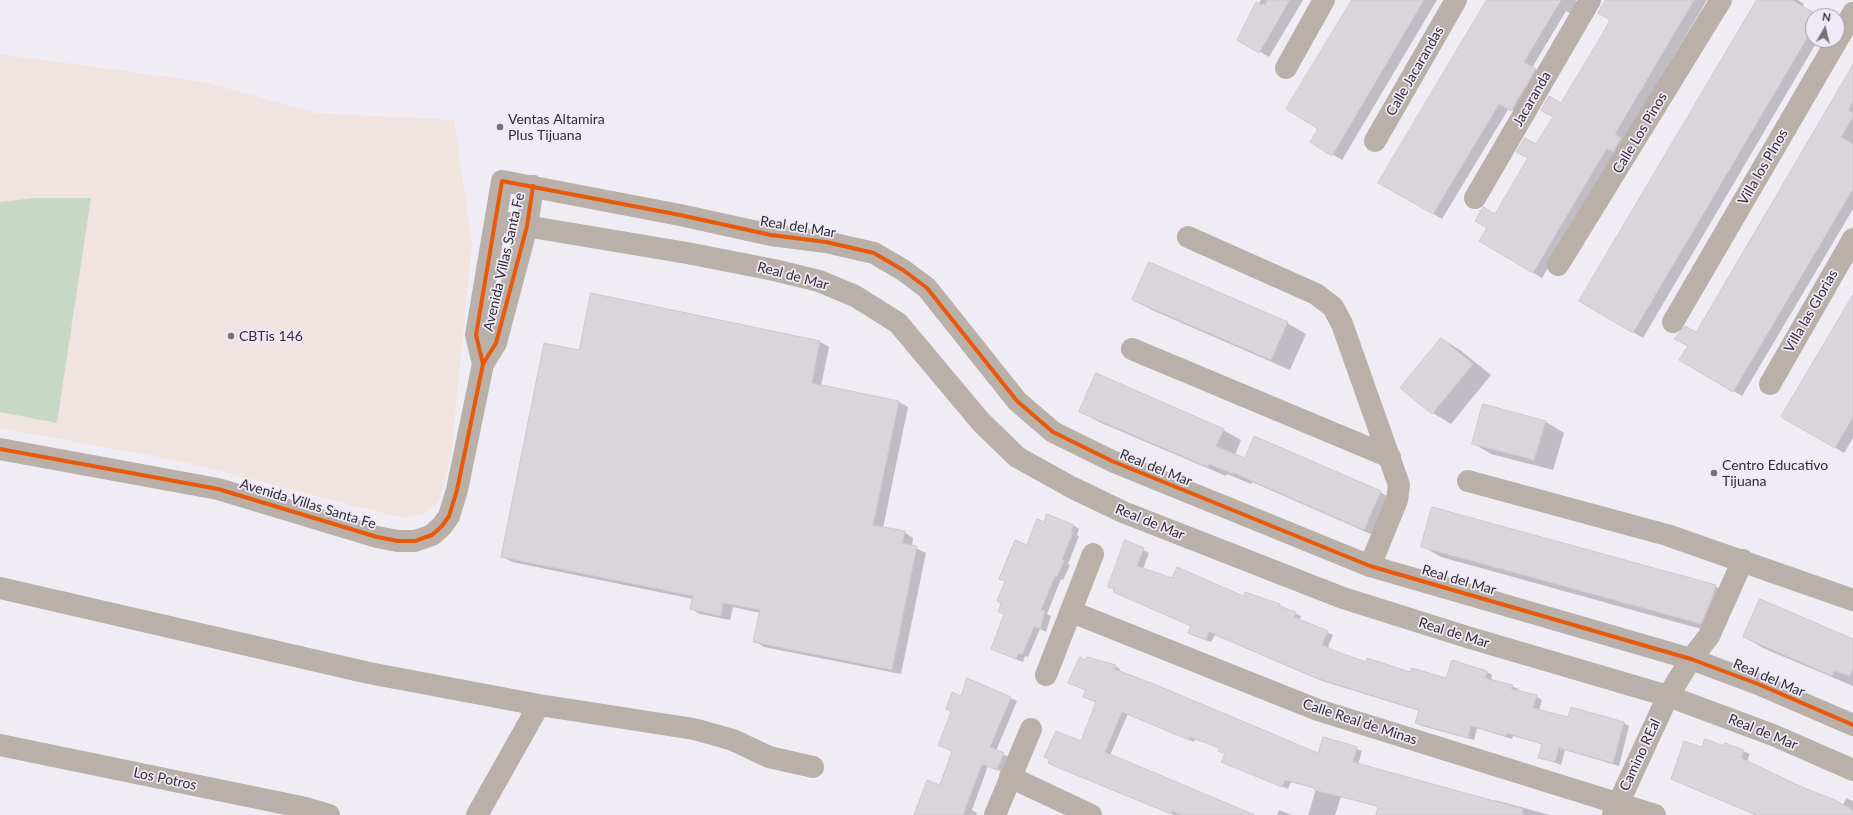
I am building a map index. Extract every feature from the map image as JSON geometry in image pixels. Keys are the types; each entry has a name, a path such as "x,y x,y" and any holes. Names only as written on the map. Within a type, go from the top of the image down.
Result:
{"street":[{"path":"1286,68 1324,0"},
{"name":"Calle Jacarandas","path":"1375,141 1456,0"},
{"name":"Jacaranda","path":"1475,198 1590,0"},
{"name":"Calle Los Pinos","path":"1558,266 1721,0"},
{"name":"Villa los PInos","path":"1673,322 1853,13"},
{"name":"Real del Mar","path":"502,181 680,215 771,235 826,242 874,253 903,270 927,288 1017,401 1053,432 1112,461 1370,566 1691,659 1758,684 1853,726"},
{"name":"Avenida Villas Santa Fe","path":"483,364 476,335 502,181"},
{"name":"Avenida Villas Santa Fe","path":"0,449 218,489 377,537 398,541 416,541 432,535 442,526 449,516 457,490 483,364 496,343 527,226 534,186"},
{"name":"Real de Mar","path":"496,221 687,253 774,270 819,281 855,296 898,323 981,422 1017,457 1123,512 1343,598 1467,637 1668,696 1773,735 1853,770"},
{"path":"1188,237 1316,294 1333,307 1342,324 1399,485 1399,493 1370,566"},
{"name":"Villa las Glorias","path":"1770,384 1853,239"},
{"path":"1132,348 1390,457"},
{"path":"1468,481 1667,535 1743,560 1853,600"},
{"path":"1046,675 1072,612 1093,554"},
{"name":"Camino REal","path":"1616,809 1668,696 1691,659 1709,636 1743,560"},
{"path":"0,588 369,673 539,705 694,729 733,740 769,757 813,767"},
{"name":"Calle Real de Minas","path":"1072,612 1318,710 1616,809 1655,815"},
{"path":"477,815 539,705"},
{"path":"995,815 1031,729"},
{"name":"Los Potros","path":"0,745 306,808 328,815"},
{"path":"1010,777 1090,815"}],"shaded area":[{"name":"CBTis 146","path":"0,54 204,82 316,113 454,120 472,244 451,455 439,502 422,515 403,518 180,461 0,428"}],"green space":[{"path":"34,198 91,198 57,423 0,412 0,202"}],"building":[{"path":"1268,0 1290,0 1259,53 1237,40 1256,2 1262,5 1263,3 1265,5"},
{"path":"1352,0 1424,0 1332,156 1310,142 1318,129 1286,109"},
{"path":"1487,0 1561,0 1524,62 1536,69 1511,111 1499,104 1433,214 1378,183"},
{"path":"1606,0 1694,0 1615,134 1621,138 1613,152 1607,148 1533,273 1479,241 1487,228 1475,221 1483,207 1495,214 1528,158 1516,152 1525,138 1536,144 1553,117 1541,110 1549,96 1561,103 1602,35 1610,20 1598,13"},
{"path":"1757,0 1792,0 1806,8 1805,42 1633,333 1579,301"},
{"path":"1853,65 1853,102 1848,110 1853,113 1853,117 1841,137 1853,144 1853,189 1733,392 1679,360 1688,346 1674,339 1685,326 1696,332"},
{"path":"1149,262 1288,322 1271,360 1132,300"},
{"path":"591,293 820,341 812,383 899,401 873,525 905,531 902,543 917,546 892,670 753,642 760,610 723,603 721,616 690,609 693,596 501,557 544,343 579,350"},
{"path":"1853,295 1853,417 1835,448 1781,417"},
{"path":"1441,338 1473,364 1432,414 1400,388"},
{"path":"1096,373 1224,429 1216,446 1245,458 1254,436 1381,491 1364,530 1234,473 1233,474 1209,464 1208,467 1079,412"},
{"path":"1483,404 1546,421 1534,460 1472,444"},
{"path":"1432,507 1716,585 1701,624 1421,547"},
{"path":"1047,514 1074,525 1071,531 1073,532 1062,560 1064,561 1057,577 1055,576 1041,610 1045,611 1040,629 1034,627 1022,655 1019,653 1016,659 991,649 1004,614 998,612 1001,603 997,601 1005,581 999,579 1015,540 1027,545 1037,519 1044,522"},
{"path":"1125,540 1144,548 1137,566 1172,578 1177,567 1243,596 1245,592 1280,604 1279,606 1296,612 1294,617 1328,631 1322,645 1338,652 1366,662 1367,658 1410,672 1412,668 1446,678 1452,660 1487,671 1485,678 1513,685 1511,689 1537,695 1533,708 1568,717 1571,707 1624,722 1613,763 1559,748 1555,762 1538,758 1542,744 1507,733 1506,736 1471,726 1468,738 1415,723 1419,710 1316,678 1209,632 1206,640 1188,633 1191,626 1113,592 1115,589 1108,587"},
{"path":"1760,599 1853,639 1853,667 1850,676 1834,671 1832,676 1743,637"},
{"path":"1080,657 1085,660 1087,657 1116,665 1114,669 1154,684 1318,753 1323,737 1341,742 1357,747 1353,762 1523,809 1522,815 1376,815 1378,806 1314,790 1315,788 1285,780 1282,787 1221,762 1225,754 1218,751 1219,748 1190,737 1189,740 1122,712 1105,752 1255,815 1182,815 1172,811 1171,814 1059,768 1048,763 1050,759 1044,757 1056,731 1081,741 1096,702 1083,697 1086,690 1068,683"},
{"path":"967,678 1011,697 990,747 1004,753 997,770 982,764 963,815 914,815 927,780 940,785 952,751 938,745 951,712 946,709 952,692 961,696"},
{"path":"1705,739 1724,746 1725,743 1744,750 1741,758 1802,787 1835,800 1853,810 1853,815 1756,815 1671,779 1684,741 1702,747"}],"cycle path":[{"path":"483,364 476,335 502,181 680,215 771,235 826,242 874,253 903,270 927,288 1017,401 1053,432 1112,461 1370,566 1691,659 1758,684 1853,725"},
{"path":"0,449 218,489 377,537 398,541 415,541 432,535 442,526 449,516 457,490 483,364 496,343 527,226 533,186"}],"place":[{"name":"Ventas Altamira Plus Tijuana","path":"500,127"},
{"name":"CBTis 146","path":"231,336"},
{"name":"Centro Educativo Tijuana","path":"1714,473"}]}
